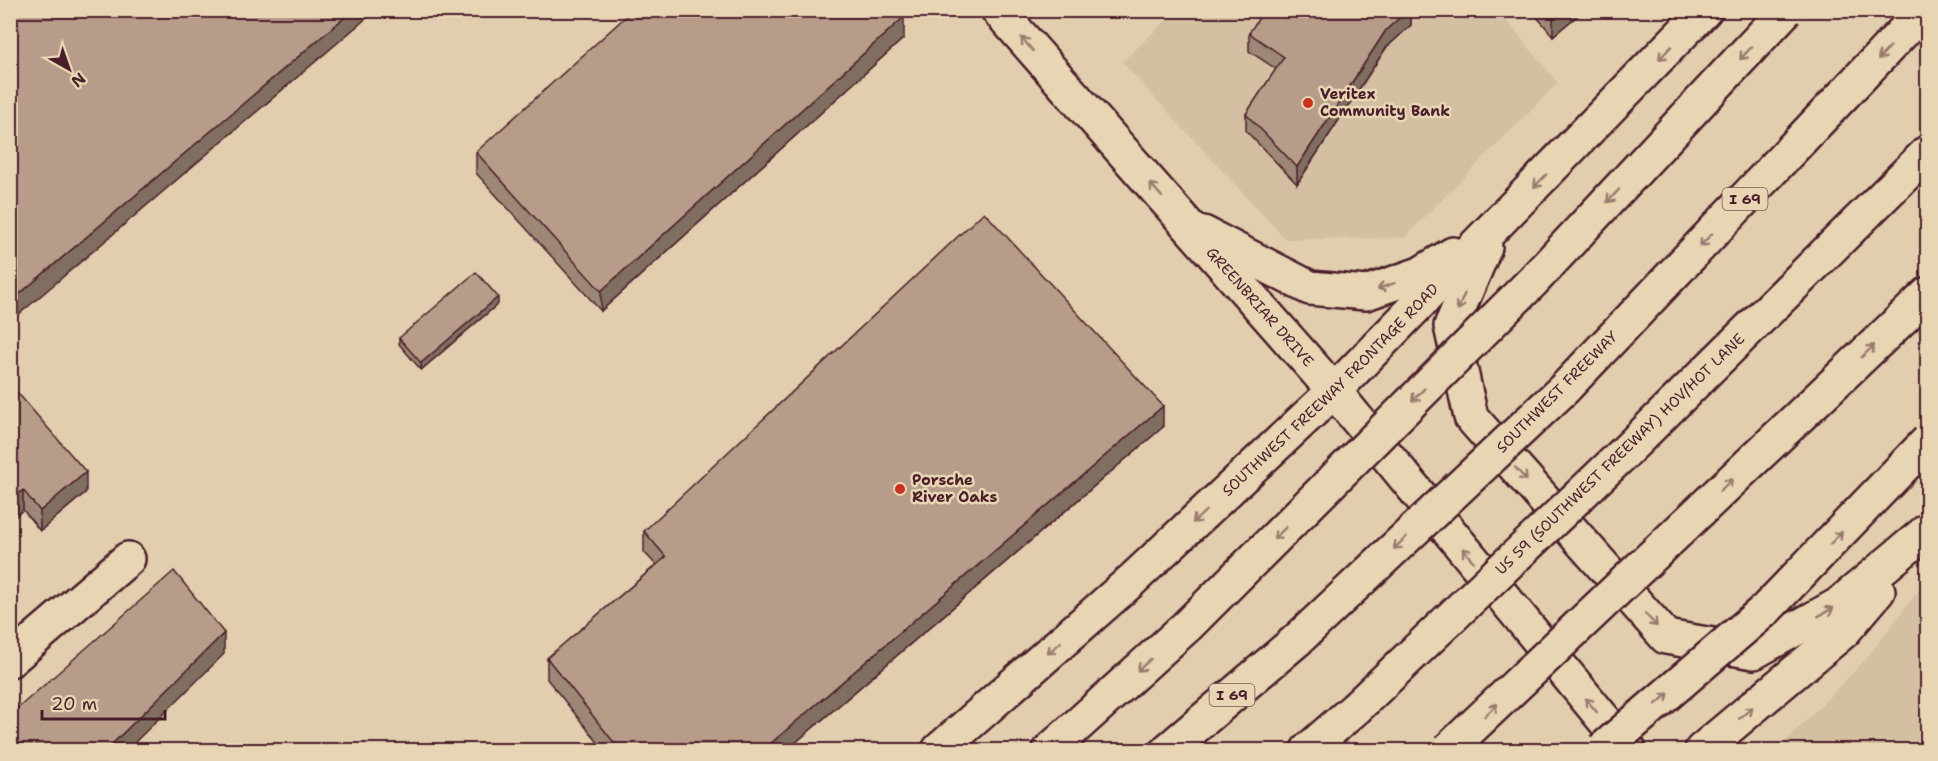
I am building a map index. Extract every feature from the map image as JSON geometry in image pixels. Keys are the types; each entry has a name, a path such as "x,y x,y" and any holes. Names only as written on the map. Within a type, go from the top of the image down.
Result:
{"main road":[{"name":"GREENBRIAR DRIVE","path":"998,10 1334,391 1629,750"},
{"name":"SOUTHWEST FREEWAY FRONTAGE ROAD","path":"939,750 1131,581 1334,391 1705,10"},
{"path":"1050,750 1187,626 1533,281 1786,10"},
{"name":"SOUTHWEST FREEWAY","path":"1168,750 1297,640 1565,388 1924,10"},
{"name":"US 59 (SOUTHWEST FREEWAY) HOV/HOT LANE","path":"1308,750 1356,708 1623,454 1928,152"},
{"path":"1186,224 1310,288 1366,293 1420,274 1493,229"},
{"path":"1493,229 1451,326 1471,417 1666,637 1754,652 1838,604 1928,531"},
{"path":"1449,750 1928,294"},
{"path":"1602,750 1766,609 1928,441"},
{"path":"1702,750 1844,631 1928,531"},
{"path":"10,660 128,559"}],"shaded area":[{"path":"1176,11 1499,11 1558,83 1404,238 1285,239 1122,62"},
{"path":"1927,579 1927,750 1777,750 1866,659"}],"building":[{"path":"10,10 353,10 10,302"},
{"path":"633,10 898,10 904,17 601,291 476,152"},
{"name":"Veritex Community Bank","path":"1264,10 1408,10 1386,30 1297,167 1246,114 1284,57 1249,33"},
{"path":"1549,10 1559,10 1553,16"},
{"name":"Porsche River Oaks","path":"984,212 1163,406 763,750 620,750 547,658 666,557 644,531"},
{"path":"476,272 498,297 421,363 399,338"},
{"path":"10,384 86,472 40,511 23,490 10,501"},
{"path":"174,571 224,633 106,750 10,750 10,715"}],"place":[{"name":"Veritex Community Bank","path":"1308,103"},
{"name":"Porsche River Oaks","path":"900,489"}]}
